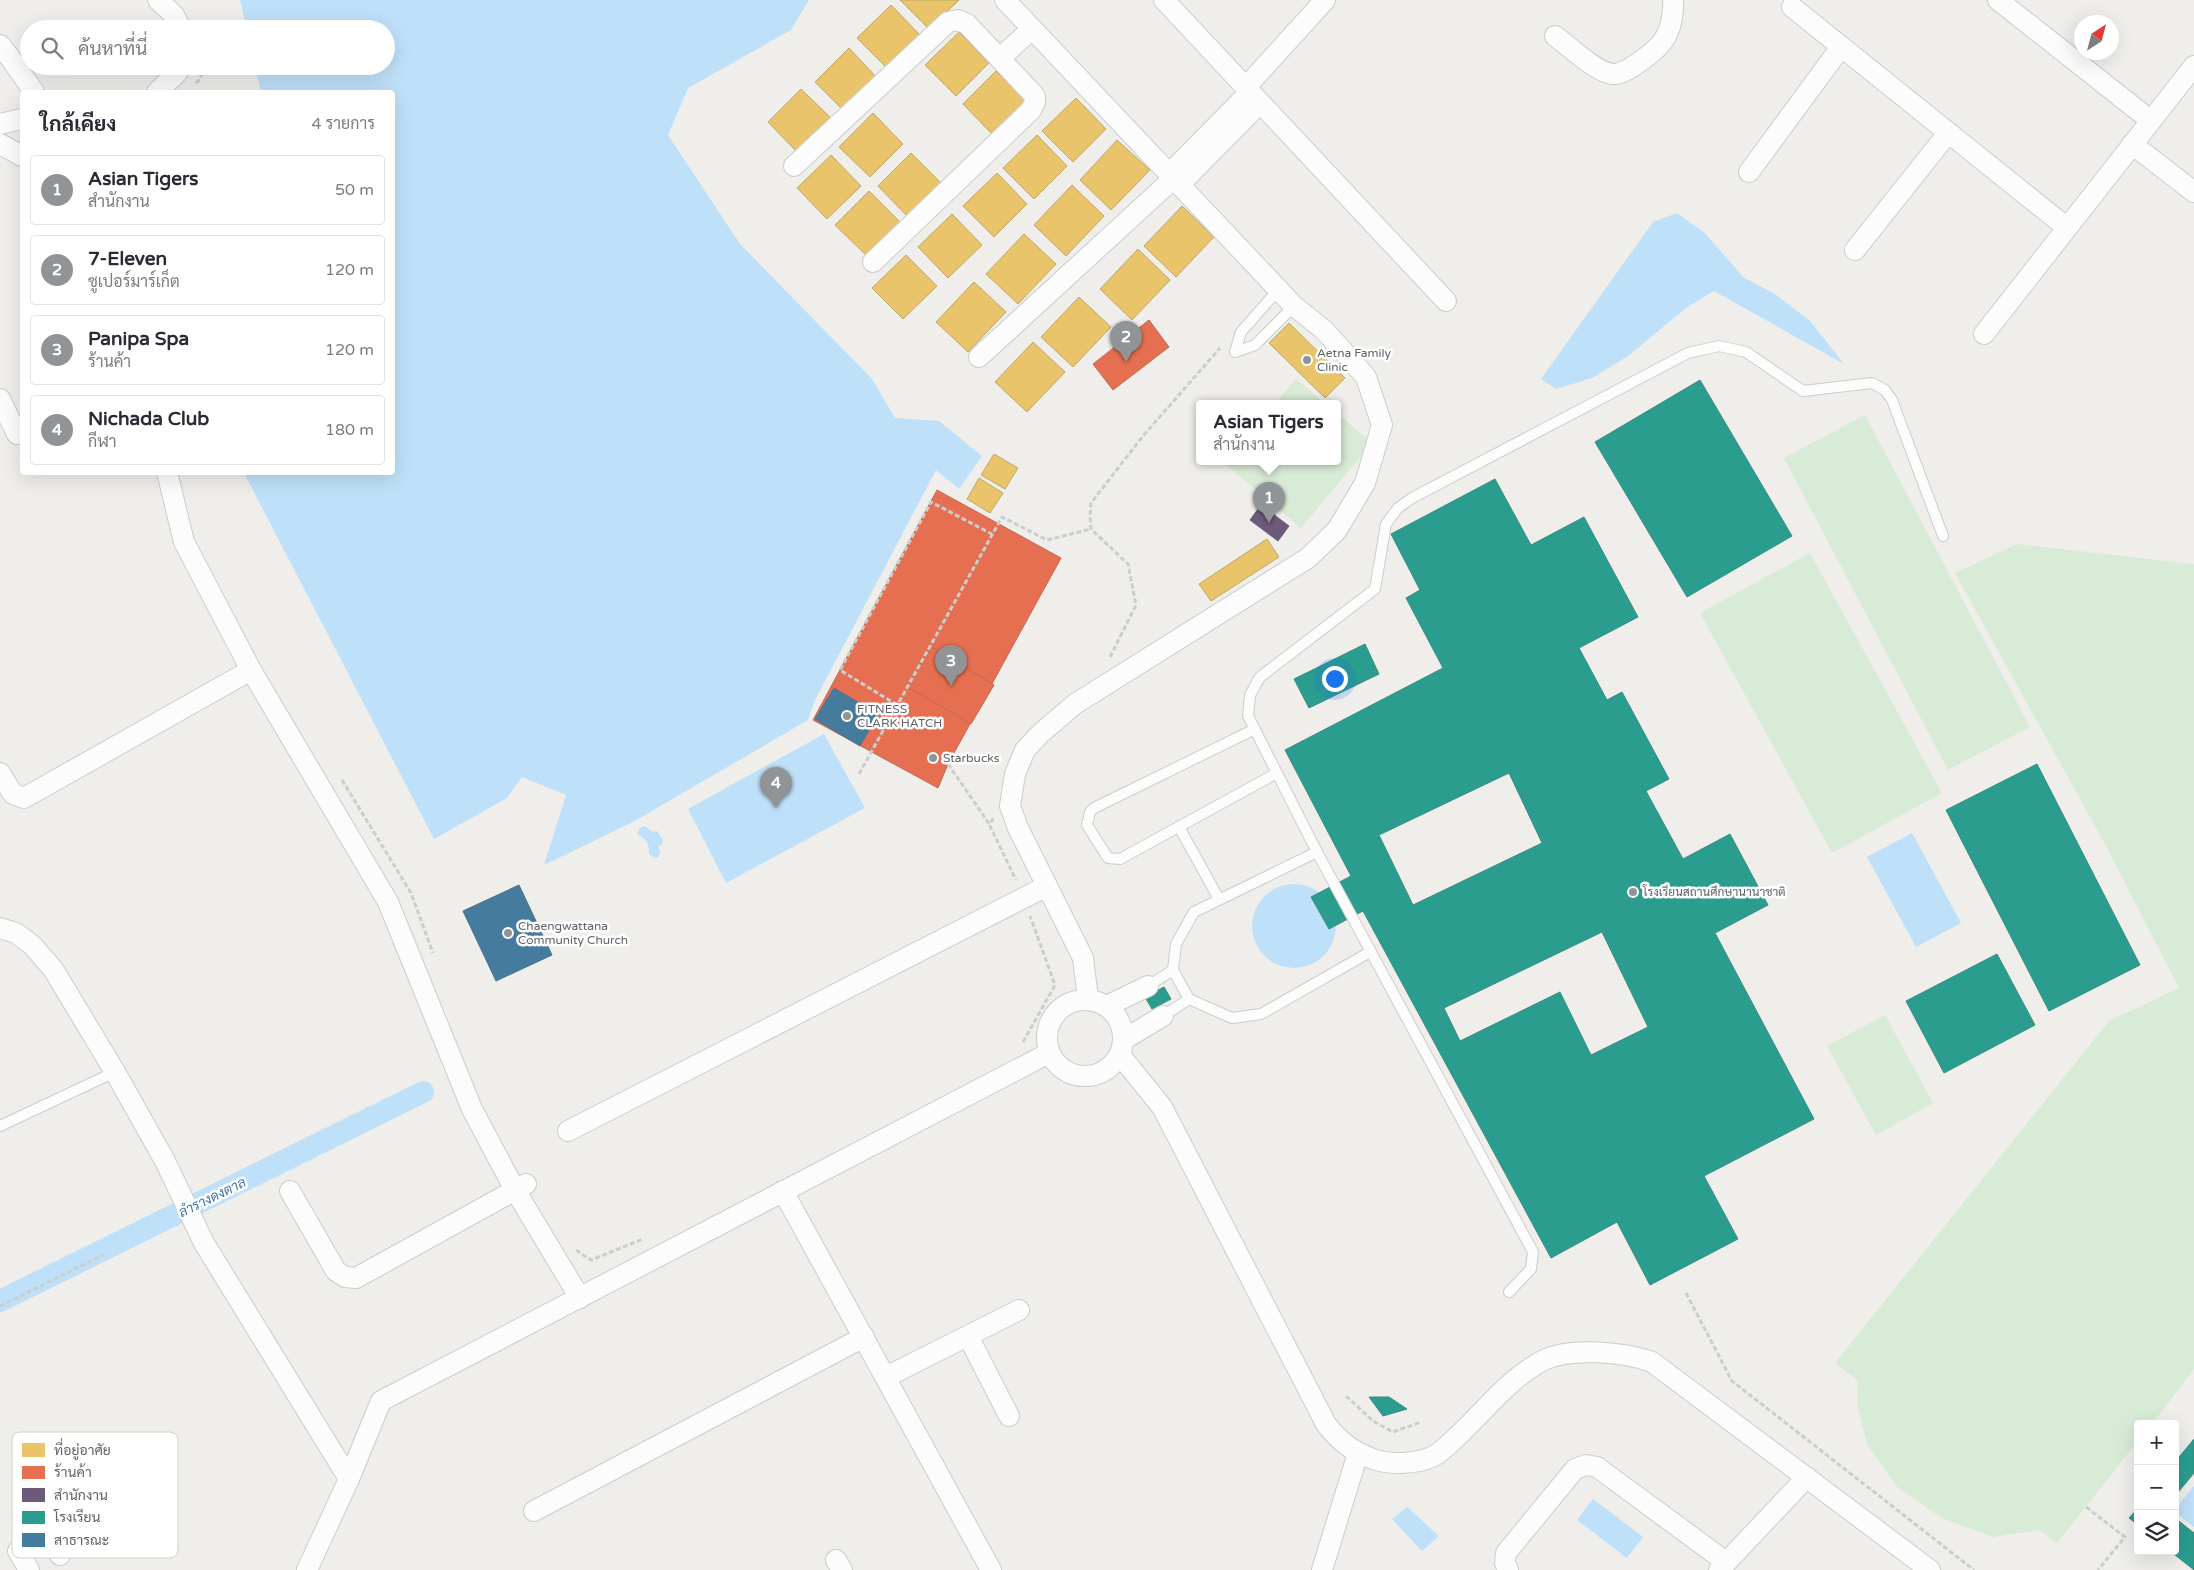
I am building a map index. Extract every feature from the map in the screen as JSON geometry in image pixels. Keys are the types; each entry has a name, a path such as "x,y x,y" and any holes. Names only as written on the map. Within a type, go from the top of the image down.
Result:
{"street":[{"path":"158,0 174,15 176,20"},
{"path":"1005,0 1294,306 1324,330 1366,377 1382,425 1365,483 1337,530 1308,558 1075,704 1041,733 1025,750 1015,774 1010,806 1018,828 1083,958 1088,999"},
{"path":"1164,0 1446,301"},
{"path":"979,357 1175,178 1252,94 1325,0"},
{"path":"1554,36 1597,68 1612,74 1620,74 1639,62 1663,42 1670,28 1674,8 1673,0"},
{"path":"1998,0 2150,120"},
{"path":"1792,7 2066,227"},
{"path":"794,166 948,22 958,20 967,24 1035,96 1036,102 1032,110 872,262"},
{"path":"1000,58 1032,29"},
{"path":"0,45 20,71"},
{"path":"1749,172 1842,47"},
{"path":"1984,334 2194,66"},
{"path":"23,75 33,90"},
{"path":"159,90 175,75"},
{"path":"0,124 20,119"},
{"path":"1854,250 1948,133"},
{"path":"0,144 20,155"},
{"path":"2132,144 2194,192"},
{"path":"0,399 17,434"},
{"path":"168,475 184,542 251,670 388,902 472,1109 521,1187 580,1298"},
{"path":"0,773 13,794 24,798 251,670"},
{"path":"568,1131 1047,886"},
{"path":"0,928 16,933 32,944 53,969 115,1072 165,1161 204,1243 349,1479"},
{"path":"1107,1006 1148,986"},
{"path":"1163,1016 1122,1047 1105,1071 1091,1076 1072,1074 1060,1067 1049,1053 1046,1037 1048,1024 1054,1014 1069,1002 1088,999 1107,1006 1120,1022 1122,1047 1162,1106 1326,1424 1338,1440 1358,1454 1383,1463 1409,1462 1433,1456 1455,1439 1524,1373 1546,1359 1571,1354 1611,1353 1636,1356 1652,1362 1930,1570"},
{"path":"307,1570 349,1479 381,1401 1049,1053"},
{"path":"290,1191 336,1271 345,1277 356,1278 521,1187"},
{"path":"784,1191 991,1570"},
{"path":"886,1377 1019,1310"},
{"path":"968,1336 1009,1416"},
{"path":"534,1512 864,1337"},
{"path":"1322,1570 1358,1454"},
{"path":"1508,1570 1505,1563 1506,1553 1575,1469 1586,1465 1597,1467 1722,1566 1807,1477"},
{"path":"22,1558 29,1570"}],"lane":[{"path":"1279,290 1241,332 1235,352 1255,345 1294,306"},
{"path":"1509,1292 1531,1268 1533,1252 1370,952 1248,716 1250,695 1260,677 1375,589 1386,524 1398,508 1412,498 1688,353 1719,346 1746,352 1803,391 1872,383 1885,390 1892,400 1944,536"},
{"path":"1255,729 1094,808 1090,812 1087,825 1104,854 1113,860 1120,859 1278,773"},
{"path":"1179,827 1220,899"},
{"path":"1317,852 1194,912 1176,944 1173,970 1189,999 1232,1018 1261,1014 1370,952"},
{"path":"1148,986 1173,970"},
{"path":"1163,1016 1189,999"},
{"path":"0,1126 115,1072"}],"path":[{"path":"1107,662 1136,605 1128,564 1092,528 1091,503 1143,436 1226,340"},
{"path":"897,705 840,670 930,502 992,534"},
{"path":"859,774 1002,517 1047,540 1092,528"},
{"path":"948,764 990,826 1012,867 1055,985 1024,1042 1016,1046"},
{"path":"340,776 411,893 435,958"},
{"path":"990,826 993,817"},
{"path":"569,1246 591,1260 644,1239"},
{"path":"0,1306 103,1255"},
{"path":"1686,1293 1732,1381 1974,1570"},
{"path":"1346,1396 1373,1422 1393,1432 1421,1422"},
{"path":"2086,1507 2125,1537 2098,1570"}],"green space":[{"path":"1296,379 1321,400 1278,400"},
{"path":"1865,415 2030,727 1948,770 1784,458"},
{"path":"1341,417 1372,443 1301,528 1226,465 1341,465"},
{"path":"2017,544 2194,564 2194,1369 2155,1420 2134,1420 2134,1446 2057,1543 2039,1530 1993,1537 1942,1518 1898,1488 1867,1444 1857,1404 1858,1381 1835,1363 2109,1021 2179,988 2106,846 1955,573"},
{"path":"1810,553 1942,793 1832,853 1700,613"},
{"path":"1885,1015 1933,1103 1876,1135 1827,1046"}],"water":[{"path":"240,0 809,0 791,30 688,88 668,135 740,244 872,379 895,418 939,421 982,456 959,489 936,470 815,700 808,720 633,822 544,865 566,795 522,777 507,798 434,839 245,475 395,475 395,90 261,90 257,75 395,75 395,20 245,20"},
{"path":"1677,213 1705,233 1743,277 1775,294 1810,321 1844,364 1714,291 1686,308 1628,356 1592,378 1556,389 1541,379 1653,222"},
{"path":"824,734 865,808 726,883 688,809"},
{"path":"645,826 652,832 657,831 663,840 662,844 658,847 660,851 659,857 654,858 649,854 649,847 646,842 637,834 640,828"},
{"path":"1912,833 1961,923 1916,947 1867,857"},
{"path":"1294,884 1317,891 1329,903 1336,926 1329,949 1317,961 1294,968 1271,961 1259,949 1252,926 1259,903 1271,891"},
{"path":"2194,1486 2194,1527 2179,1515 2179,1504"},
{"path":"1593,1499 1643,1537 1627,1558 1577,1520"},
{"path":"1407,1507 1439,1536 1422,1551 1392,1519"}],"building: ที่อยู่อาศัย":[{"path":"900,0 959,0 929,29"},
{"path":"891,5 921,36 888,69 857,38"},
{"path":"959,32 989,63 956,96 925,65"},
{"path":"849,48 879,80 845,112 815,82"},
{"path":"996,71 1027,102 993,135 963,104"},
{"path":"801,89 832,119 798,153 768,122"},
{"path":"1076,98 1106,129 1073,162 1042,131"},
{"path":"873,113 903,144 870,177 839,147"},
{"path":"1037,135 1067,166 1034,199 1003,168"},
{"path":"1117,140 1150,170 1111,210 1080,180"},
{"path":"911,153 941,183 908,217 878,186"},
{"path":"831,155 861,186 827,219 797,188"},
{"path":"997,173 1027,204 994,237 963,206"},
{"path":"1072,185 1104,216 1066,256 1034,225"},
{"path":"869,191 900,222 866,255 835,225"},
{"path":"1182,206 1214,237 1176,277 1144,246"},
{"path":"952,214 982,245 948,278 918,247"},
{"path":"1024,234 1056,264 1018,304 986,274"},
{"path":"1138,249 1170,280 1132,320 1100,289"},
{"path":"906,255 937,286 903,319 872,288"},
{"path":"974,282 1006,312 968,352 936,322"},
{"path":"1079,297 1111,327 1073,367 1041,337"},
{"name":"Aetna Family Clinic","path":"1289,323 1345,378 1325,398 1269,343"},
{"path":"1033,342 1065,372 1027,412 995,382"},
{"path":"994,454 1018,468 1005,489 981,475"},
{"path":"979,478 1003,493 990,513 967,499"},
{"path":"1267,539 1279,557 1211,601 1199,584"}],"building: ร้านค้า":[{"path":"1149,320 1169,347 1113,390 1093,364"},
{"path":"937,490 1061,558 948,764 938,788 813,720"},
{"path":"932,647 994,685 971,724 908,687"}],"building: สำนักงาน":[{"path":"1261,505 1289,526 1278,541 1250,520"}],"building: โรงเรียน":[{"path":"1700,380 1792,536 1687,597 1595,442"},
{"path":"1495,479 1531,545 1584,517 1638,617 1579,648 1607,700 1622,692 1669,779 1646,791 1683,859 1730,834 1768,905 1715,933 1814,1119 1704,1176 1738,1239 1650,1285 1617,1222 1551,1258 1363,911 1329,929 1311,897 1351,876 1285,750 1443,668 1406,598 1420,590 1391,534","holes":["1509,773 1542,843 1413,905 1379,835","1602,932 1648,1027 1591,1055 1560,992 1460,1041 1444,1008"]},
{"path":"1365,644 1379,674 1309,708 1294,679"},
{"path":"2037,764 2140,965 2049,1011 1946,810"},
{"path":"1997,954 2035,1025 1944,1073 1906,1001"},
{"path":"1164,987 1171,999 1152,1009 1145,997"},
{"path":"1369,1397 1389,1397 1407,1409 1383,1416"},
{"path":"2194,1439 2194,1473 2179,1491 2179,1465 2179,1457"},
{"path":"2134,1512 2134,1522 2129,1518"},
{"path":"2179,1521 2194,1533 2194,1570 2175,1555 2179,1555"}],"building: สาธารณะ":[{"name":"FITNESS CLARK HATCH","path":"834,688 878,714 860,746 815,719"},
{"name":"Chaengwattana Community Church","path":"519,885 552,955 496,981 463,911"}],"waterway":[{"name":"ลำรางดงตาล","path":"0,1301 423,1092"}],"place":[{"name":"Aetna Family Clinic","path":"1307,360"},
{"name":"7-Eleven","path":"1126,362"},
{"name":"Asian Tigers","path":"1269,523"},
{"name":"Panipa Spa","path":"951,686"},
{"name":"FITNESS CLARK HATCH","path":"847,716"},
{"name":"Starbucks","path":"933,758"},
{"name":"Nichada Club","path":"776,808"},
{"name":"โรงเรียนสถานศึกษานานาชาติ","path":"1633,892"},
{"name":"Chaengwattana Community Church","path":"508,933"}]}
